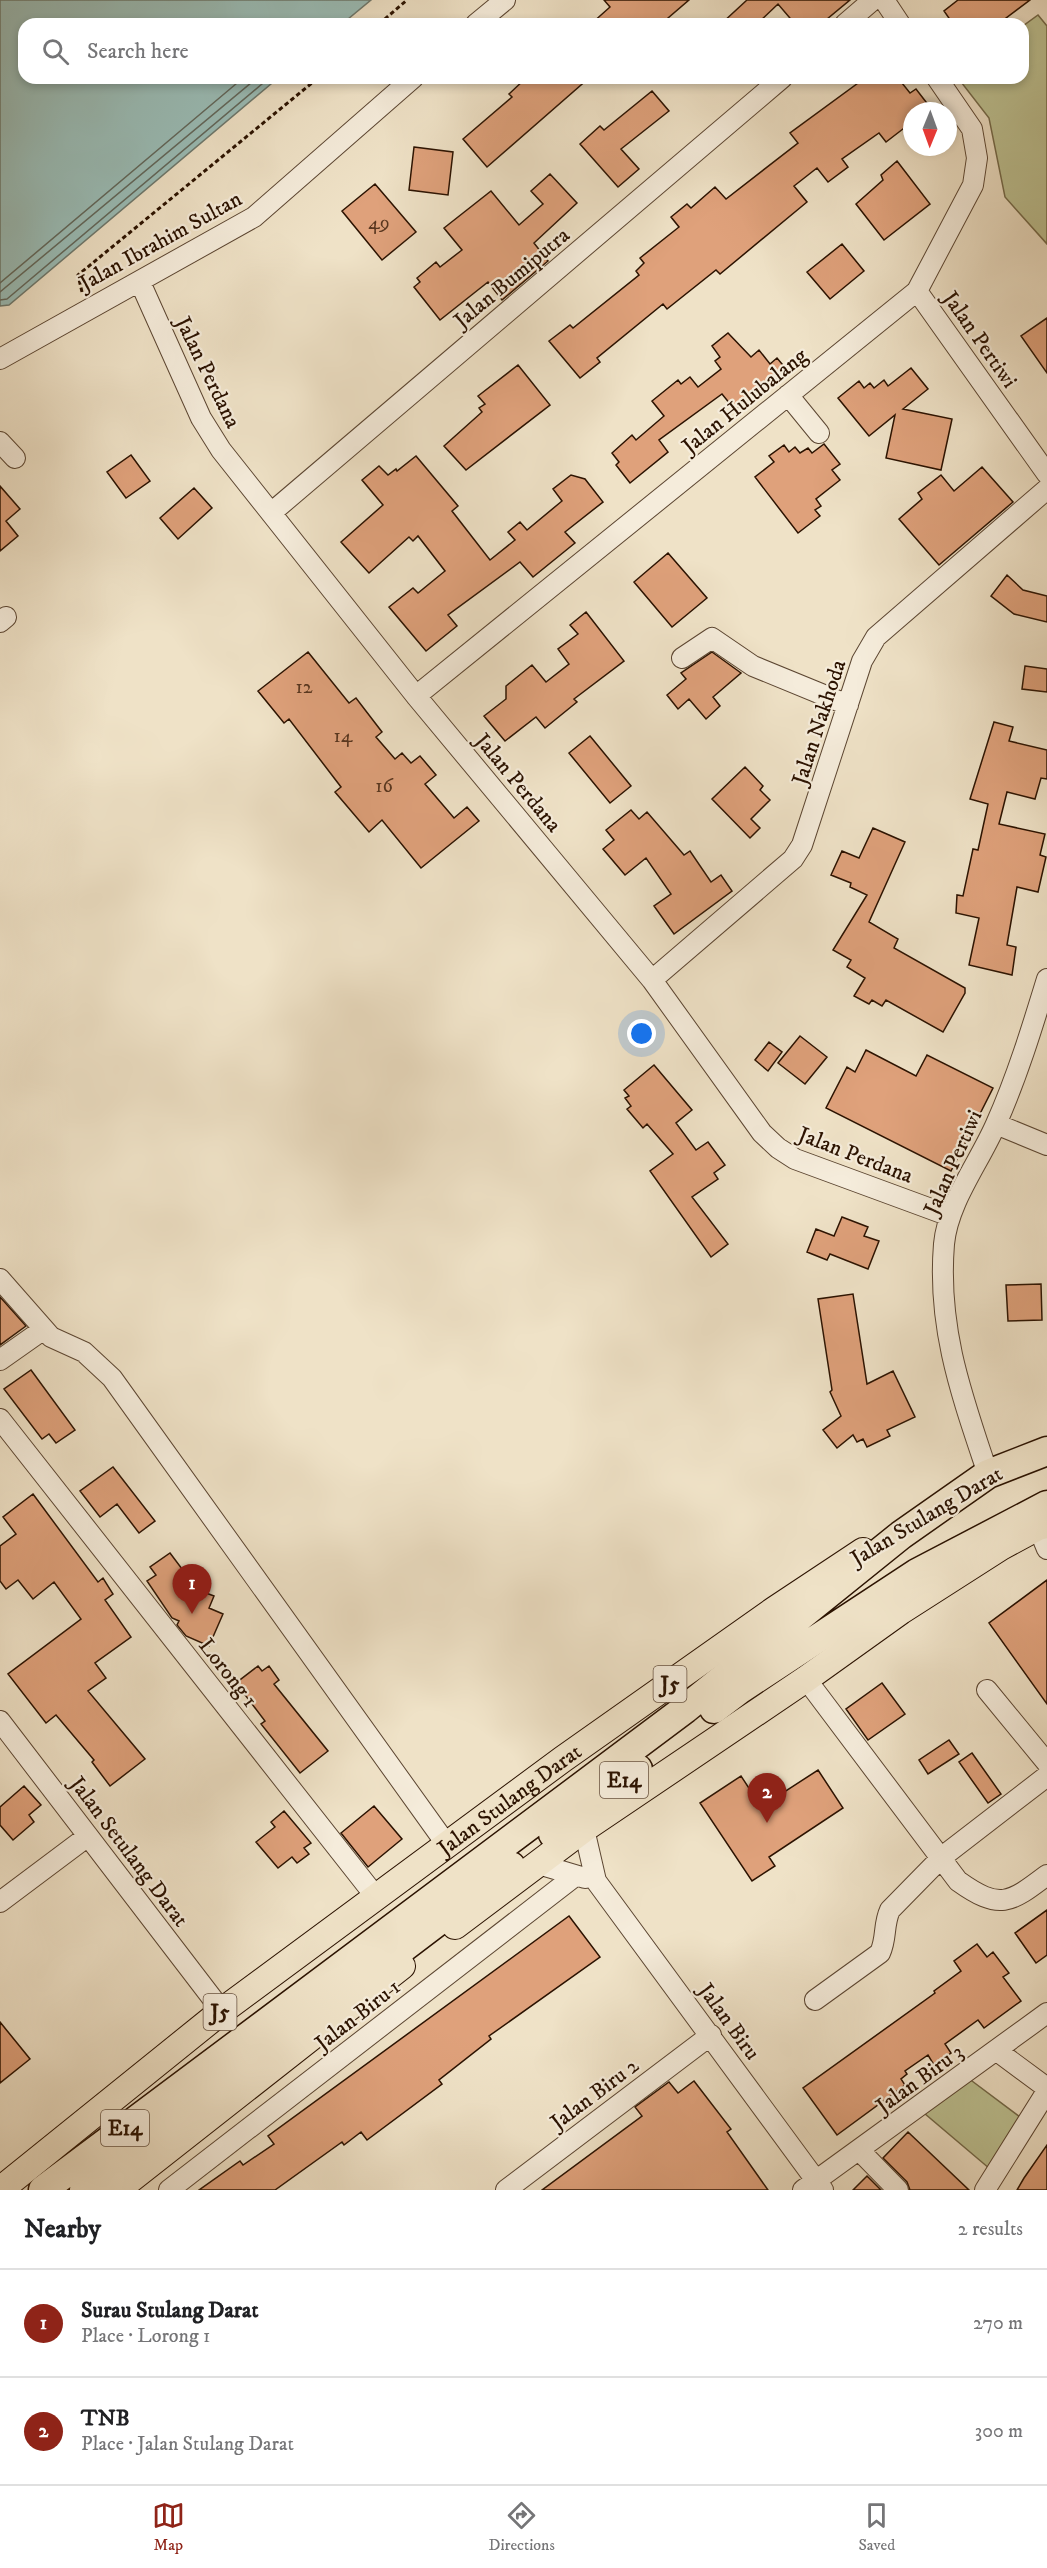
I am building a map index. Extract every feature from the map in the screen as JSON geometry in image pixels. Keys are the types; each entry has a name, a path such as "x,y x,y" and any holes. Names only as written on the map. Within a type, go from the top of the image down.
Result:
{"highway":[{"name":"Jalan Stulang Darat","path":"901,1535 988,1474 1047,1451"},
{"name":"E14","path":"84,2190 739,1690 917,1573 1045,1526"},
{"name":"E14","path":"43,2190 685,1709 901,1535"}],"main road":[{"path":"117,2190 408,1961 584,1828 806,1679 910,1605 1045,1526"},
{"name":"Jalan Stulang Darat","path":"0,2190 222,2011 376,1897 443,1839 774,1610 864,1551 901,1535"}],"street":[{"path":"483,18 505,0"},
{"path":"852,18 873,0"},
{"path":"884,0 896,18"},
{"name":"Jalan Ibrahim Sultan","path":"0,359 254,217 406,84"},
{"name":"Jalan Bumiputra","path":"272,513 775,84"},
{"name":"Jalan Hulubalang","path":"416,696 917,291 974,185 977,158 972,129 941,84"},
{"name":"Jalan Perdana","path":"140,282 201,418 221,450 416,696 652,980 762,1133 778,1148 795,1159 950,1216"},
{"name":"Jalan Pertiwi","path":"917,291 1047,474"},
{"path":"788,395 819,433"},
{"path":"0,442 15,458"},
{"name":"Jalan Nakhoda","path":"652,980 793,859 802,845 862,661 876,637 1047,489"},
{"path":"682,658 712,638 753,666 848,705"},
{"name":"Jalan Pertiwi","path":"988,1474 953,1367 945,1330 944,1244 950,1216 996,1124 1028,1043 1047,979"},
{"path":"996,1124 1047,1145"},
{"path":"0,1280 51,1337 84,1352 112,1378 443,1839"},
{"path":"0,1360 44,1329"},
{"name":"Lorong 1","path":"0,1419 376,1897"},
{"path":"806,1679 958,1881 972,1891 994,1900 1014,1900 1047,1875"},
{"path":"987,1690 1047,1763"},
{"name":"Jalan Setulang Darat","path":"0,1721 222,2011"},
{"path":"815,2000 880,1953 886,1942 885,1921 890,1910 942,1857 1047,1776"},
{"name":"Jalan Biru","path":"584,1828 596,1881 711,2035 814,2187"},
{"path":"0,1902 88,1836"},
{"path":"538,1864 596,1881"},
{"name":"Jalan Biru 1","path":"169,2190 574,1876"},
{"name":"Jalan Biru 3","path":"814,2187 1047,2013"},
{"name":"Jalan Biru 2","path":"506,2190 711,2035"},
{"path":"985,2190 1047,2089 997,2051"},
{"path":"860,2151 897,2190"}],"path":[{"path":"386,18 407,0"},
{"path":"87,309 78,275 311,84"}],"green space":[{"path":"1038,15 1047,26 1047,244 1005,197 989,118 963,84 1029,84 1029,22"},
{"path":"968,2078 1024,2120 990,2169 924,2113"}],"water":[{"path":"0,0 371,0 349,18 18,18 18,84 271,84 9,305 0,306"}],"building":[{"path":"604,0 689,0 668,18 598,18 610,7"},
{"path":"747,0 850,0 828,18 790,18 778,4 763,18 728,18"},
{"path":"958,0 1030,0 1006,18 949,18 944,11"},
{"path":"520,84 582,84 487,167 463,139 512,97 509,94"},
{"path":"857,84 903,84 910,93 916,89 926,102 903,102 903,129 886,142 879,133 842,159 848,167 828,182 817,168 794,186 807,202 720,274 716,270 667,309 663,304 597,358 600,362 580,378 549,341 570,325 573,328 639,275 636,271 644,263 640,258 679,227 671,217 687,204 691,208 715,187 726,199 798,143 790,133"},
{"path":"652,91 669,111 621,149 639,169 618,187 580,144 600,126 604,130"},
{"path":"414,147 453,152 448,195 409,190"},
{"path":"897,161 930,204 884,240 856,204 883,180 881,175"},
{"path":"550,174 577,203 534,243 548,261 502,300 488,282 440,320 414,287 420,282 417,278 436,262 440,267 462,250 444,228 491,191 519,225 543,204 531,191"},
{"path":"375,184 416,232 382,260 342,211"},
{"path":"842,244 864,271 830,299 807,272"},
{"path":"1047,318 1047,373 1021,336"},
{"path":"728,333 751,357 759,350 770,364 777,358 787,370 735,410 722,394 659,440 668,452 630,483 616,465 619,462 612,453 632,435 636,440 664,416 652,401 678,380 681,384 690,377 698,387 721,369 715,361 720,357 712,346"},
{"path":"518,365 550,405 466,470 444,446 482,412 479,408 485,404 478,396"},
{"path":"911,368 928,389 903,409 952,419 941,470 886,458 895,415 869,436 838,398 859,381 864,388 870,383 874,388 884,380 888,386"},
{"path":"824,444 840,464 832,470 840,480 816,499 821,506 815,510 820,516 798,533 755,477 774,462 769,456 784,445 789,452 795,447 800,453 808,448 812,453"},
{"path":"131,455 150,481 126,498 107,472"},
{"path":"416,456 458,506 452,511 490,560 515,540 508,532 520,522 527,530 562,501 553,489 571,475 585,479 603,502 565,532 575,543 533,577 520,562 448,615 457,626 426,651 389,607 413,588 418,593 445,571 418,536 413,541 409,537 369,573 341,542 383,505 362,480 379,466 388,475 396,469 397,471"},
{"path":"982,467 1013,502 939,565 899,519 922,499 918,493 941,475 954,491"},
{"path":"0,486 20,509 6,521 18,536 0,551"},
{"path":"194,488 212,508 178,539 160,518"},
{"path":"668,553 707,598 672,627 634,582"},
{"path":"1007,575 1023,590 1047,596 1047,622 1014,614 991,596"},
{"path":"586,612 624,661 574,699 577,702 545,728 536,717 505,741 484,716 506,699 506,686 532,665 546,682 569,664 558,649 578,634 570,625"},
{"path":"308,652 349,703 356,698 382,732 376,737 395,759 402,753 411,763 420,756 436,775 425,784 454,818 467,807 479,821 421,868 382,820 369,832 335,792 341,787 289,719 284,723 258,691"},
{"path":"712,652 741,673 713,697 720,706 706,719 689,699 678,709 667,695 686,679 681,673"},
{"path":"1025,666 1047,669 1047,692 1022,689"},
{"path":"994,722 1013,727 1009,741 1047,750 1047,779 1041,778 1035,799 1007,792 999,824 1045,834 1040,855 1046,857 1038,892 1017,887 1007,945 1016,947 1012,975 969,965 979,918 956,913 957,895 963,896 973,849 978,850 988,804 970,799"},
{"path":"590,736 631,786 610,803 569,753"},
{"path":"745,767 763,786 760,790 770,800 751,819 760,828 750,838 712,799"},
{"path":"631,810 639,819 647,812 684,855 690,851 711,882 721,875 732,891 674,934 654,906 671,894 646,858 625,875 603,849 614,840 606,830"},
{"path":"873,828 905,842 869,922 898,939 894,948 965,988 965,993 943,1032 886,1000 882,1006 872,1000 869,1004 854,996 865,978 847,967 851,960 833,950 867,895 850,887 851,883 831,875 842,851 859,858"},
{"path":"800,1036 827,1057 805,1084 778,1063"},
{"path":"769,1042 782,1052 768,1071 755,1060"},
{"path":"866,1050 916,1076 927,1055 993,1088 951,1171 826,1108 847,1067 855,1072"},
{"path":"654,1065 692,1110 676,1123 696,1150 708,1142 725,1165 714,1173 718,1179 692,1197 728,1244 711,1257 650,1171 673,1154 647,1124 643,1128 627,1109 631,1106 625,1098 629,1096 624,1090"},
{"path":"842,1217 868,1227 864,1236 879,1241 868,1269 830,1254 827,1260 807,1252 816,1229 834,1236"},
{"path":"1041,1284 1042,1320 1008,1321 1006,1285"},
{"path":"853,1294 867,1384 893,1371 915,1417 887,1430 890,1436 867,1447 863,1439 857,1442 853,1435 837,1448 823,1430 841,1416 830,1392 832,1390 818,1299"},
{"path":"0,1297 26,1326 0,1345"},
{"path":"31,1370 75,1430 56,1443 49,1434 42,1439 4,1389"},
{"path":"113,1467 155,1521 139,1533 117,1504 100,1517 80,1491"},
{"path":"33,1494 98,1582 103,1578 113,1594 105,1600 131,1637 95,1663 106,1678 88,1691 145,1759 110,1786 92,1762 94,1760 56,1715 46,1723 8,1674 81,1619 54,1582 33,1599 18,1580 6,1589 0,1581 0,1546 16,1534 3,1517"},
{"path":"170,1553 188,1577 201,1582 198,1590 214,1596 209,1608 223,1614 209,1646 186,1636 177,1625 179,1621 172,1618 147,1581 156,1575 150,1567"},
{"path":"1047,1580 1047,1704 989,1623"},
{"path":"258,1666 262,1671 269,1666 279,1680 274,1684 328,1751 300,1773 261,1724 265,1721 236,1683"},
{"path":"882,1683 905,1714 868,1740 846,1709"},
{"path":"949,1740 959,1754 928,1774 919,1760"},
{"path":"972,1753 1001,1794 988,1803 959,1762"},
{"path":"818,1770 843,1808 769,1857 775,1866 752,1881 700,1803 741,1776 760,1805 771,1798 772,1800"},
{"path":"24,1786 41,1805 29,1815 34,1822 13,1840 0,1825 0,1807"},
{"path":"374,1806 402,1839 368,1867 341,1833"},
{"path":"284,1811 311,1843 304,1848 309,1854 297,1863 292,1857 278,1868 256,1842 275,1827 271,1822"},
{"path":"1047,1910 1047,1955 1036,1963 1015,1933"},
{"path":"569,1916 600,1957 489,2036 491,2039 439,2080 442,2084 367,2140 361,2132 344,2145 342,2142 275,2190 199,2190 240,2161 243,2165 274,2144 268,2136"},
{"path":"977,1944 987,1957 993,1952 1009,1973 1003,1977 1021,2001 984,2028 978,2020 945,2044 951,2053 934,2065 928,2055 905,2071 907,2074 901,2079 905,2085 837,2135 803,2088 935,1993 934,1991 961,1971 954,1961"},
{"path":"0,2022 30,2059 0,2083"},
{"path":"694,2081 731,2129 727,2132 768,2190 542,2190 642,2116 635,2107 669,2082 678,2093"},
{"path":"908,2132 969,2190 910,2190 907,2182 883,2158"},
{"path":"1047,2145 1047,2190 1017,2190 1024,2178"},
{"path":"867,2176 881,2190 853,2190"}],"place":[{"name":"Surau Stulang Darat","path":"192,1614"},
{"name":"TNB","path":"767,1823"}]}
